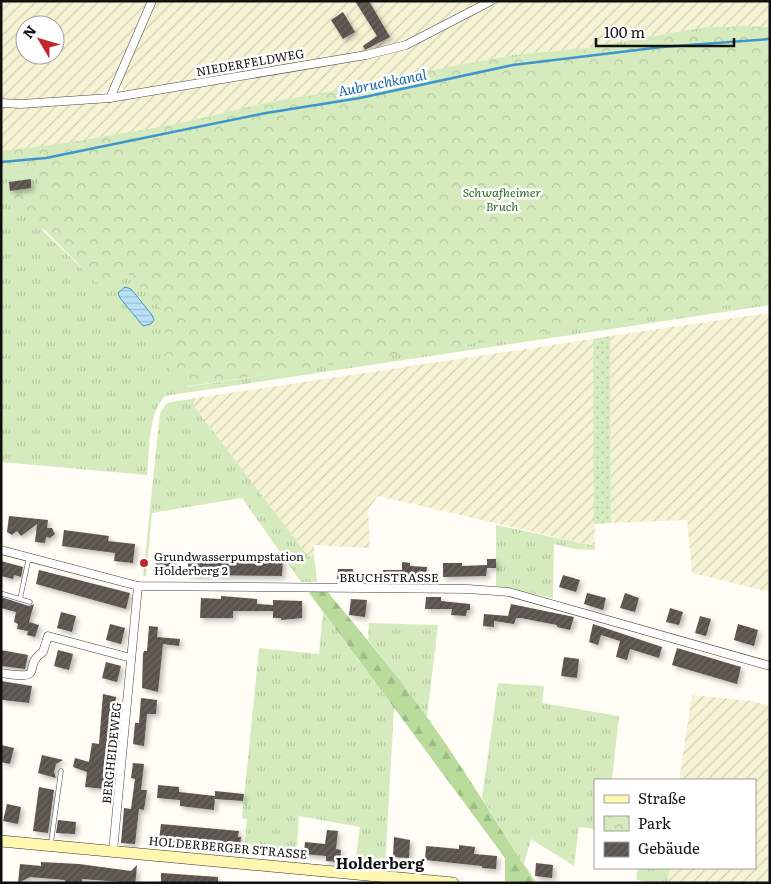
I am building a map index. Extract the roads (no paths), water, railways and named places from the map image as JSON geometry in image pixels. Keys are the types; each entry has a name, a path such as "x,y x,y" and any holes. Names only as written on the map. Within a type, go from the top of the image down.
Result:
{"main road":[{"name":"HOLDERBERGER STRASSE","path":"1,841 453,883"}],"street":[{"path":"110,98 152,1"},
{"name":"NIEDERFELDWEG","path":"1,103 21,104 110,98 366,55 406,45 491,1"},
{"name":"BRUCHSTRASSE","path":"1,550 138,586 468,589 509,592 770,666"},
{"name":"BERGHEIDEWEG","path":"113,851 138,586"},
{"path":"1,673 25,677 30,674 37,657 43,652 48,636 131,658"}],"lane":[{"path":"20,599 30,557"},
{"path":"3,594 30,602"},
{"path":"51,846 61,771"}],"water":[{"path":"125,287 131,289 152,315 154,320 151,324 143,326 120,298 118,293"}],"waterway":[{"name":"Aubruchkanal","path":"1,162 46,158 266,113 360,98 513,65 662,47 770,39"}],"place":[{"name":"Grundwasserpumpstation Holderberg 2","path":"144,563"}],"district":[{"name":"Holderberg","path":"380,862"}],"park label":[{"name":"Schwafheimer Bruch","path":"502,199"}]}
